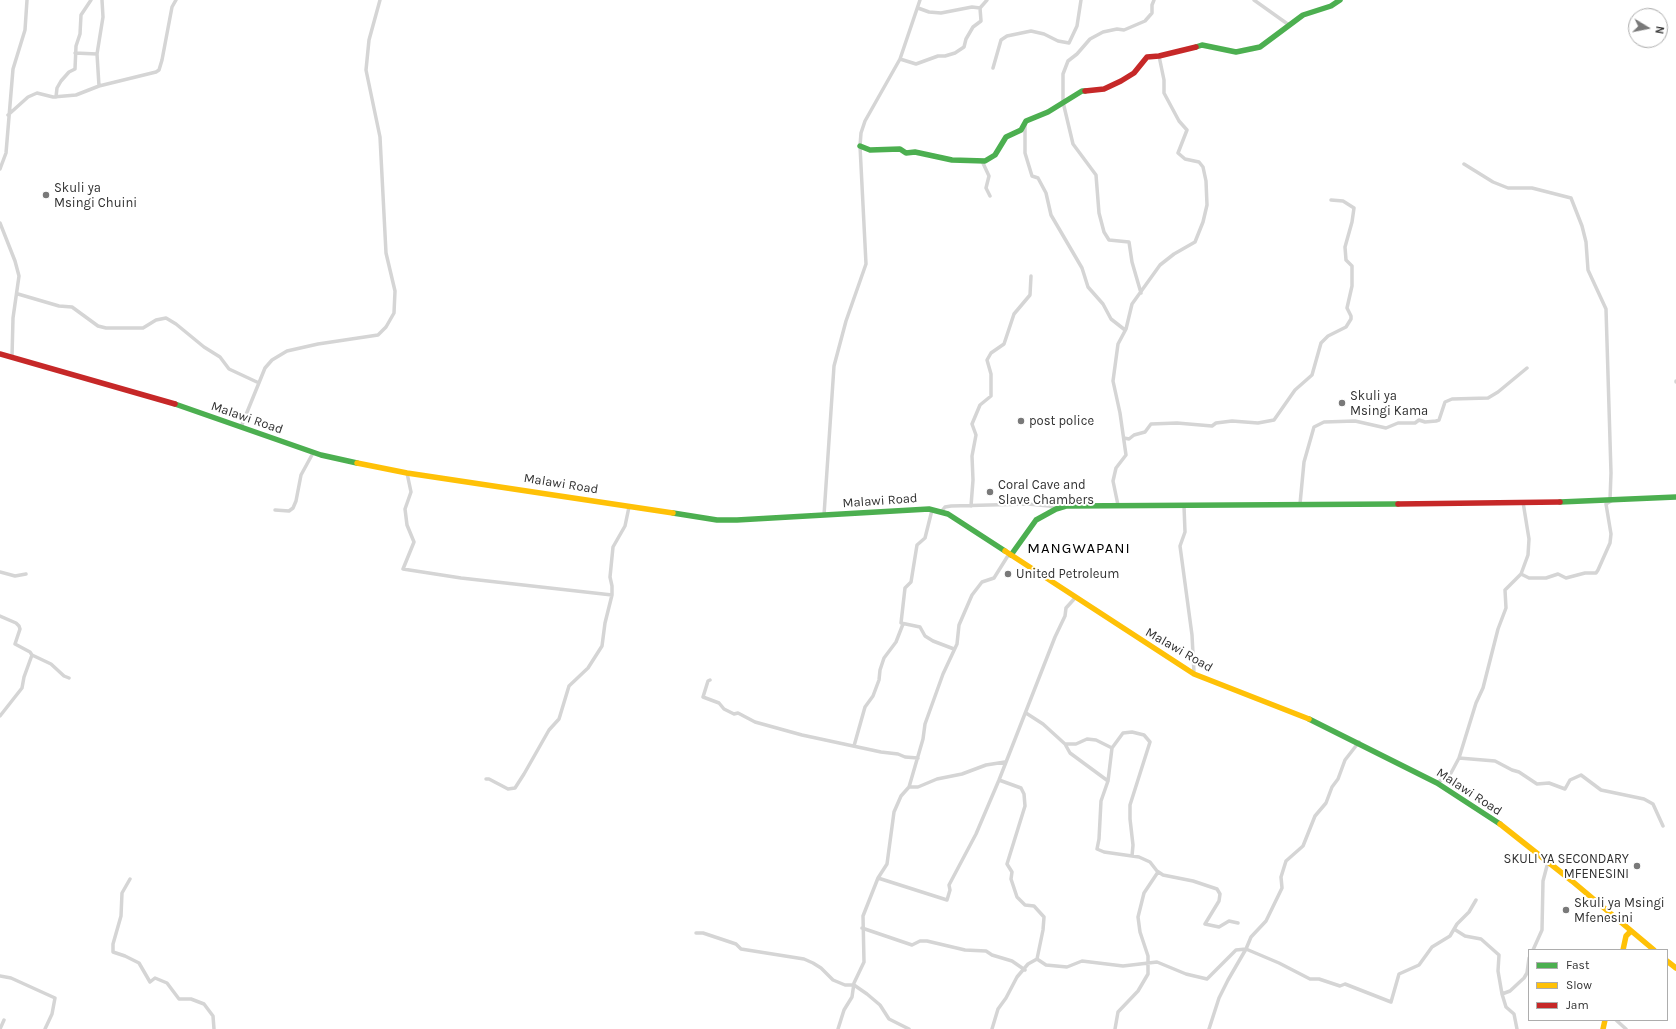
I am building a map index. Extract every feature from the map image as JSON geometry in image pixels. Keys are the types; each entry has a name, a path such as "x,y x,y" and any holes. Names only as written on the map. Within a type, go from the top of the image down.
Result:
{"main road":[{"path":"860,146 870,150 900,149 906,153 915,152 952,160 985,161 995,155 1006,138 1021,130 1026,121 1048,112 1082,91 1104,89 1134,73 1147,57 1159,56 1202,45 1236,52 1260,47 1303,15 1331,6 1340,0"},
{"name":"Malawi Road","path":"0,354 166,401 313,453 407,473 717,520 932,510 948,514 975,530 1075,598 1194,674 1317,722 1359,742 1437,783 1501,825 1653,949"},
{"path":"1010,555 1036,520 1056,509 1066,506 1523,502 1676,497"},
{"path":"1623,949 1626,936 1631,931"},
{"path":"1668,962 1676,968"}],"street":[{"path":"0,169 6,153 8,116 14,69 25,30 27,0"},
{"path":"56,97 57,88 61,81 69,72 75,69 75,53 77,37 80,34 81,15 91,0"},
{"path":"98,86 97,54 103,17 102,0"},
{"path":"8,116 28,97 36,93 56,97 76,95 98,86 119,82 159,70 172,7 176,0"},
{"path":"241,428 266,368 272,360 287,352 318,344 378,334 386,327 394,313 395,291 385,248 380,137 366,70 370,40 380,0"},
{"path":"824,515 834,366 846,321 866,264 860,146 865,121 900,59 920,0"},
{"path":"900,59 916,64 938,56 945,56 955,53 964,47 973,27 981,21 980,8 987,0"},
{"path":"993,68 1001,40 1007,36 1020,35 1031,31 1044,34 1058,41 1069,43 1077,26 1081,0"},
{"path":"1141,293 1132,262 1130,242 1109,240 1104,232 1099,214 1096,175 1073,144 1063,102 1063,74 1068,61 1078,54 1090,39 1103,32 1117,29 1124,30 1145,21 1152,13 1152,5 1154,0"},
{"path":"1254,0 1288,25"},
{"path":"918,8 929,12 941,13 972,7 980,8"},
{"path":"75,53 97,54"},
{"path":"1118,505 1113,480 1116,468 1125,457 1120,413 1113,388 1113,371 1118,344 1125,330 1132,304 1160,265 1174,254 1195,242 1204,222 1207,205 1206,181 1203,167 1199,162 1185,159 1178,153 1187,130 1179,121 1164,93 1164,80 1159,56"},
{"path":"1025,125 1025,153 1032,176 1038,178 1046,193 1051,215 1082,268 1088,287 1103,304 1111,319 1125,330"},
{"path":"982,161 989,176 986,188 990,196"},
{"path":"1464,164 1494,182 1508,188 1532,188 1571,198 1582,226 1586,242 1588,270 1606,309 1611,473 1611,500 1606,504 1611,534 1610,543 1596,573 1585,573 1566,578 1558,574 1546,578 1529,578 1521,574"},
{"path":"1124,438 1129,439 1134,435 1145,432 1151,424 1177,423 1212,426 1216,423 1232,421 1258,423 1274,420 1296,390 1312,375 1321,343 1328,336 1346,327 1351,319 1347,308 1352,286 1352,266 1346,260 1345,247 1354,208 1343,201 1331,200"},
{"path":"0,223 15,261 19,276 18,294 13,318 12,357"},
{"path":"971,506 973,480 972,456 976,436 972,424 980,405 990,396 991,374 987,360 990,353 1004,344 1014,314 1030,295 1031,276"},
{"path":"18,294 59,306 72,307 98,326 106,328 143,328 156,320 166,318 176,324 204,347 220,356 229,369 259,384"},
{"path":"1300,504 1304,462 1314,427 1324,422 1355,421 1386,428 1398,424 1417,423 1420,420 1425,422 1436,421 1439,420 1445,402 1452,399 1488,398 1498,392 1527,368"},
{"path":"275,510 288,511 293,508 296,501 301,475 313,453"},
{"path":"407,473 411,492 406,509 407,525 414,542 403,569 461,578 612,595"},
{"path":"1437,783 1451,773 1459,758 1476,703 1483,688 1498,629 1506,608 1505,590 1521,574 1528,555 1529,539 1523,502"},
{"path":"941,512 945,506 1028,504 1049,506 1056,509"},
{"path":"1184,506 1185,532 1180,546 1192,635 1194,674"},
{"path":"486,779 489,779 511,790 524,774 549,730 559,719 569,686 588,668 602,646 604,623 612,595 610,577 614,547 625,526 630,507"},
{"path":"904,624 901,623 905,588 911,582 917,545 925,538 932,510"},
{"path":"838,1029 844,1010 852,998 854,986 864,962 862,928 863,916 878,878 887,864 897,804 909,787 918,758 925,724 943,674 957,644 959,625 972,595 982,582 994,578 1010,555"},
{"path":"0,572 15,576 26,574"},
{"path":"878,878 947,900 950,890 949,885 976,834 999,780 1055,637 1065,616 1066,608 1075,598"},
{"path":"0,616 16,623 19,626 20,629 15,644 30,652 32,655 48,661 69,678"},
{"path":"904,624 914,624 920,627 926,636 933,641 954,649"},
{"path":"854,746 865,707 873,696 880,680 879,674 884,658 896,642 904,624"},
{"path":"0,716 22,688 24,676 32,655"},
{"path":"710,680 708,681 703,697 719,703 724,709 734,714 738,713 755,722 775,729 918,758"},
{"path":"1026,714 1043,724 1065,744 1070,753 1108,781"},
{"path":"1132,856 1133,845 1130,805 1149,750 1150,742 1144,735 1132,732 1122,734 1112,748 1108,781 1101,802 1097,849 1104,852 1132,856 1150,862 1158,872 1166,876 1193,881 1219,890 1219,901 1205,924 1220,927 1229,921 1238,923"},
{"path":"1065,744 1076,744 1087,739 1112,748"},
{"path":"1210,1029 1219,998 1251,937 1266,921 1282,888 1281,878 1286,861 1303,846 1315,816 1326,803 1332,787 1338,779 1345,760 1359,742"},
{"path":"1459,758 1495,761 1519,772 1537,784 1549,783 1565,789 1570,780 1581,775 1601,790 1644,799 1653,804 1663,826"},
{"path":"909,787 918,787 937,779 962,774 986,765 1005,762"},
{"path":"992,1029 998,1009 1006,998 1017,977 1025,970 1028,964 1037,959 1044,917 1034,906 1025,905 1016,897 1012,880 1012,872 1007,864 1025,806 1024,794 1021,788 999,780"},
{"path":"1533,949 1542,930 1543,881 1548,862"},
{"path":"1115,1029 1118,1012 1129,1003 1146,980 1149,961 1144,940 1140,932 1138,917 1144,893 1158,872"},
{"path":"130,879 122,893 121,916 113,944 113,952 139,963 150,982 155,978 167,983 179,999 192,999 204,1004 213,1016 214,1029"},
{"path":"1037,959 1046,964 1067,967 1082,961 1123,966 1149,961 1164,964 1186,974 1207,979 1236,950 1246,949 1279,963 1310,979 1319,979 1340,986 1345,984 1391,1002 1398,982 1399,974 1419,965 1432,948 1450,936 1457,924 1469,912 1476,900"},
{"path":"862,928 912,945 920,941 928,941 965,950 986,951 992,955 1012,961 1025,970"},
{"path":"1454,929 1465,936 1481,939 1499,954 1498,971 1502,994 1506,1007 1514,1014 1517,1029"},
{"path":"696,933 703,933 736,944 741,948 804,959 822,968 833,980 845,985 854,986 872,998 889,1019 909,1029"},
{"path":"1502,994 1510,992 1524,978 1527,973 1528,966"},
{"path":"0,976 11,978 55,998 52,1014 45,1029"},
{"path":"0,1029 4,1020"},
{"path":"1617,1021 1626,1029"}],"traffic: fast":[{"path":"1196,47 1202,45 1236,52 1260,47 1303,15 1331,6 1340,0"},
{"path":"860,146 870,150 900,149 906,153 915,152 952,160 985,161 995,155 1006,137 1021,130 1026,121 1048,112 1082,91 1085,91"},
{"path":"175,404 321,455 357,463"},
{"path":"1560,502 1676,497"},
{"path":"1011,555 1036,520 1056,509 1066,506 1398,504"},
{"path":"673,513 717,520 737,520 929,509 948,514 1005,551"},
{"path":"1309,719 1437,783 1500,824"}],"traffic: slow":[{"path":"357,463 407,473 673,513"},
{"path":"1005,551 1194,674 1309,719"},
{"path":"1500,824 1572,881 1653,949"},
{"path":"1623,949 1626,936 1631,931"},
{"path":"1668,962 1676,968"},
{"path":"1603,1029 1605,1021"}],"traffic: jam":[{"path":"1085,91 1104,89 1121,81 1134,73 1147,57 1159,56 1196,47"},
{"path":"0,354 175,404"},
{"path":"1398,504 1560,502"}],"place":[{"name":"Skuli ya Msingi Chuini","path":"46,195"},
{"name":"Skuli ya Msingi Kama","path":"1342,403"},
{"name":"post police","path":"1021,421"},
{"name":"Coral Cave and Slave Chambers","path":"990,492"},
{"name":"United Petroleum","path":"1008,574"},
{"name":"SKULI YA SECONDARY MFENESINI","path":"1637,866"},
{"name":"Skuli ya Msingi Mfenesini","path":"1566,910"}],"district":[{"name":"MANGWAPANI","path":"1079,549"}]}
